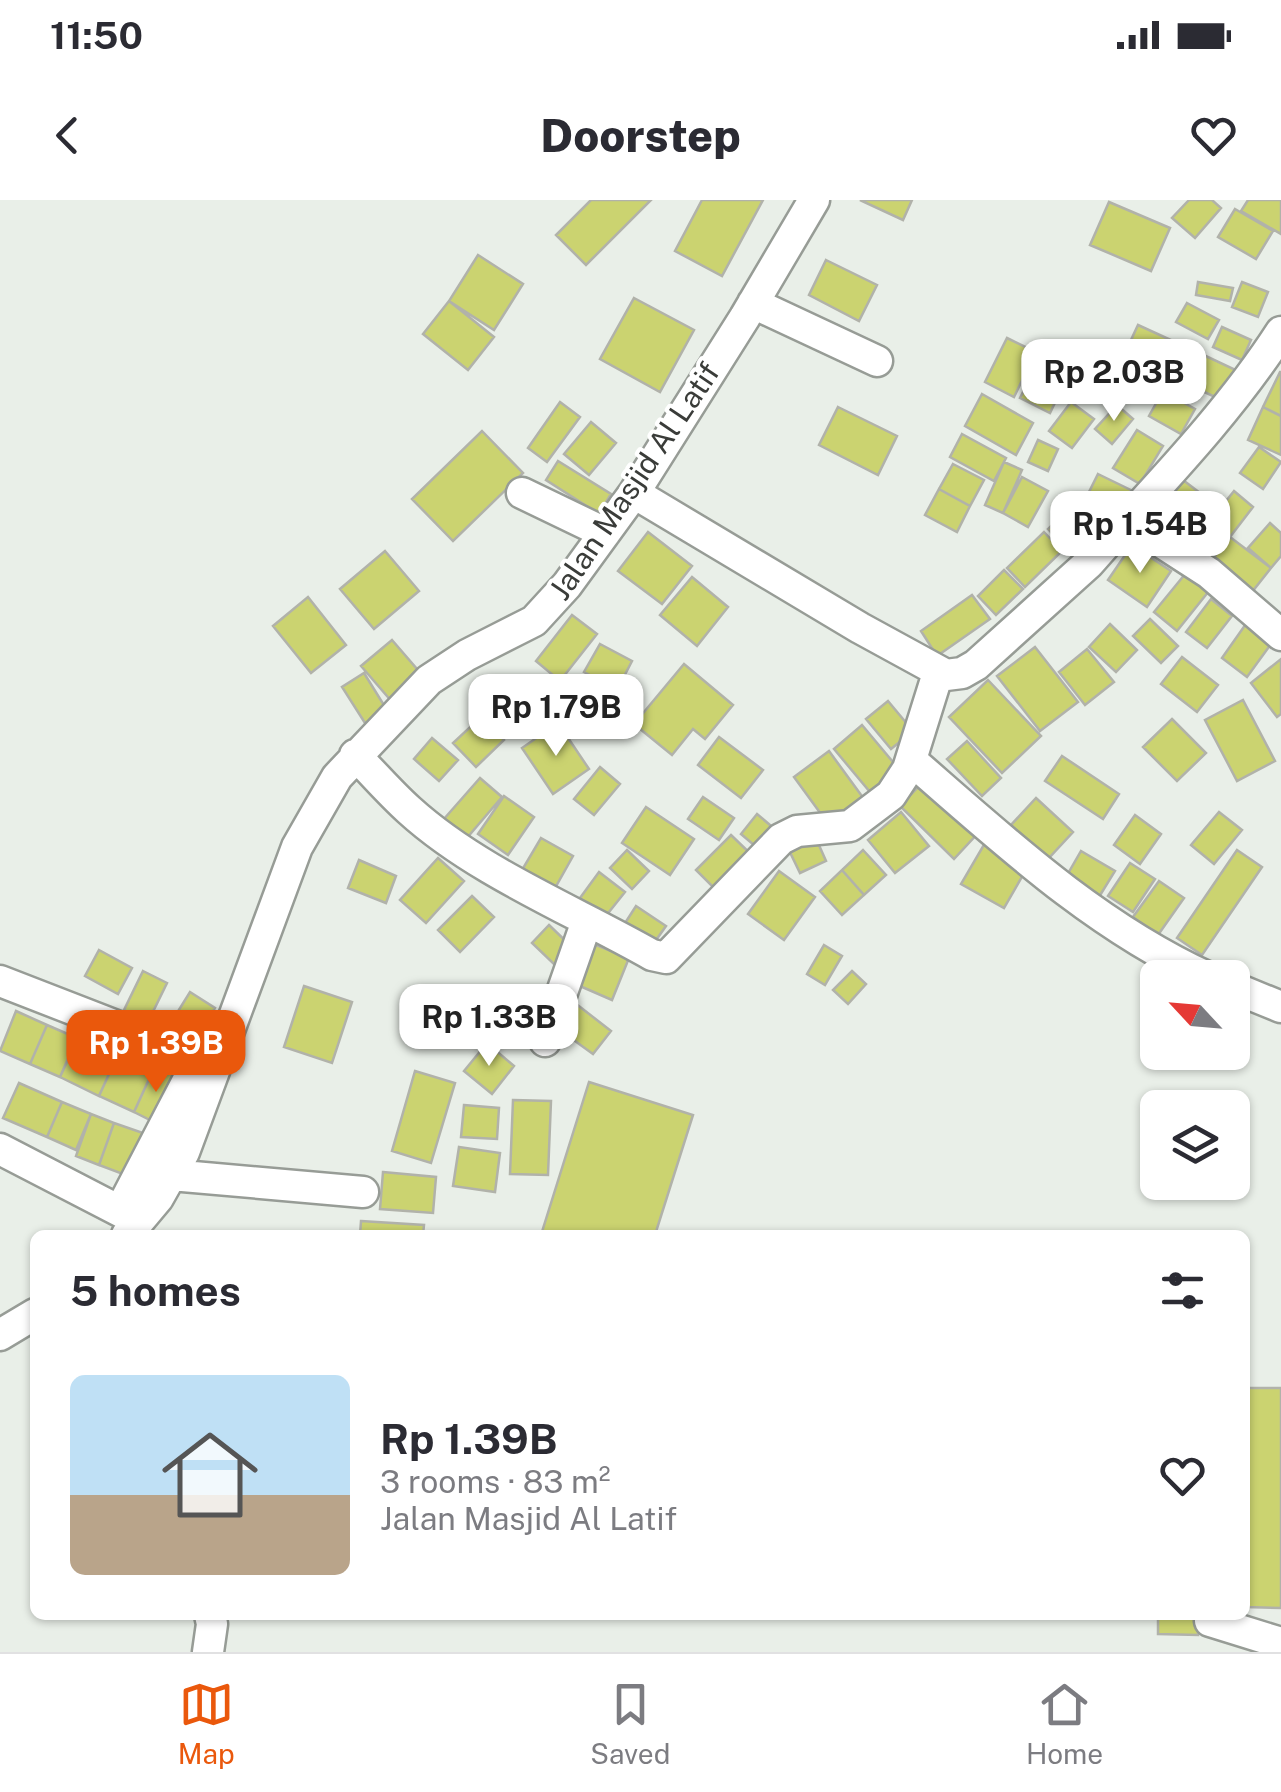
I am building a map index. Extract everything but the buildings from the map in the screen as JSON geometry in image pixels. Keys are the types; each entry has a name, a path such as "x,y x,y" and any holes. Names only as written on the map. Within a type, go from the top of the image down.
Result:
{"street":[{"name":"Jalan Masjid Al Latif","path":"129,1222 171,1175 208,1094 297,846 337,777 429,680 467,655 534,622 567,585 634,493 814,200"},
{"path":"753,304 877,361"},
{"path":"634,493 938,673 955,674 976,665 1089,563 1216,420 1281,332"},
{"path":"522,492 605,533"},
{"path":"1127,520 1209,573 1281,635"},
{"path":"355,755 410,811 442,835 587,920 652,955 666,958 781,840 797,831 840,830 850,826 890,795 911,760 938,673"},
{"path":"911,760 1046,878 1110,923 1177,960"},
{"path":"545,1041 587,920"},
{"path":"0,1149 129,1222 196,1066 196,1057 1,987"},
{"path":"1250,994 1281,1007"},
{"path":"171,1175 363,1192"},
{"path":"0,1335 30,1317"},
{"path":"208,1652 211,1620"},
{"path":"1210,1620 1216,1652"},
{"path":"1216,1620 1281,1643"}]}
